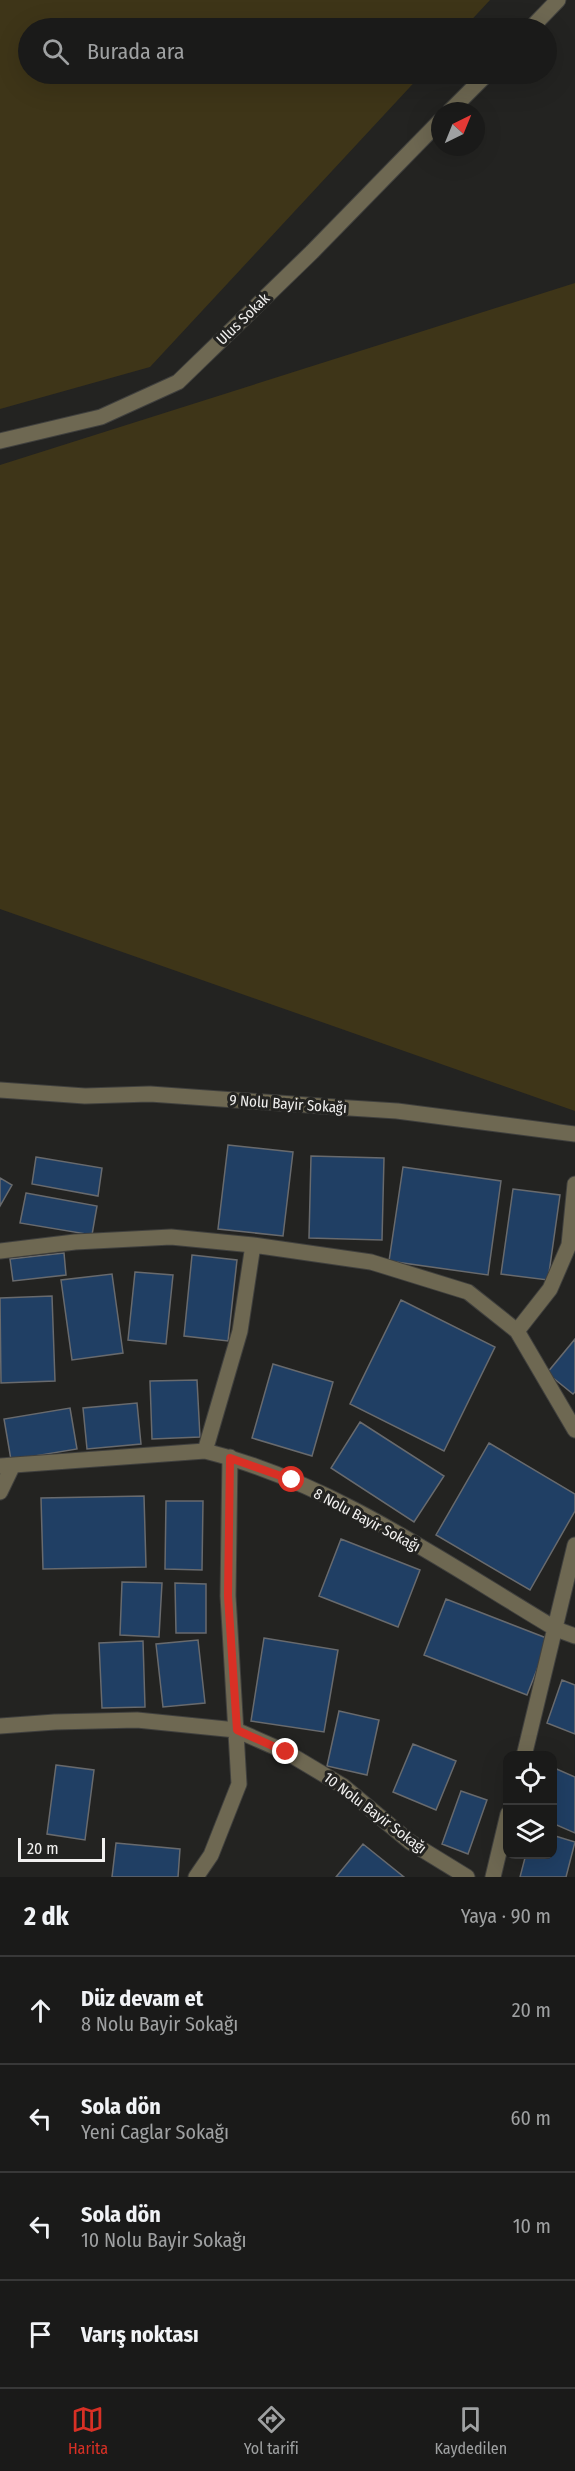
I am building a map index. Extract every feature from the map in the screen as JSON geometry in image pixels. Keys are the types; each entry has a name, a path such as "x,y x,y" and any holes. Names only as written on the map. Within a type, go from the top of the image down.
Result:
{"street":[{"path":"541,18 558,0"},
{"path":"459,102 477,84"},
{"name":"Ulus Sokak","path":"0,441 101,417 178,382 312,252 431,130"},
{"name":"9 Nolu Bayir Sokağı","path":"0,1090 85,1096 150,1094 362,1109 575,1134"},
{"path":"517,1331 550,1289 569,1245 575,1184"},
{"path":"0,1251 75,1242 171,1237 253,1245 371,1262 468,1292 517,1331 575,1430"},
{"path":"205,1451 240,1331 253,1245"},
{"name":"8 Nolu Bayir Sokağı","path":"6,1467 205,1451 230,1458 292,1480 370,1519 556,1629 575,1636"},
{"path":"196,1877 211,1855 239,1784 228,1596 230,1458"},
{"path":"0,1492 6,1467"},
{"path":"525,1751 575,1545"},
{"name":"10 Nolu Bayir Sokağı","path":"0,1726 137,1720 237,1730 286,1752 344,1786 410,1842 467,1877"},
{"path":"493,1877 503,1832"}],"shaded area":[{"path":"0,0 490,0 473,18 18,18 18,84 413,84 150,367 0,409"},
{"path":"575,283 575,1111 0,909 0,465"}],"building":[{"path":"228,1145 293,1152 283,1236 218,1229"},
{"path":"311,1156 384,1158 382,1240 309,1238"},
{"path":"36,1157 102,1168 98,1196 32,1184"},
{"path":"403,1167 501,1181 488,1275 389,1261"},
{"path":"0,1178 12,1185 0,1206"},
{"path":"513,1189 560,1195 548,1280 501,1274"},
{"path":"26,1193 97,1206 92,1235 20,1223"},
{"path":"64,1253 66,1275 13,1281 10,1259"},
{"path":"192,1255 237,1260 228,1341 184,1336"},
{"path":"135,1272 173,1275 166,1344 128,1340"},
{"path":"112,1274 123,1353 72,1360 61,1280"},
{"path":"52,1296 55,1381 1,1383 0,1298"},
{"path":"401,1300 495,1347 444,1451 350,1404"},
{"path":"575,1339 575,1392 573,1394 547,1373"},
{"path":"273,1364 333,1382 312,1456 252,1438"},
{"path":"197,1380 200,1437 152,1439 150,1381"},
{"path":"137,1403 141,1444 87,1449 83,1408"},
{"path":"70,1408 77,1449 11,1460 4,1419"},
{"path":"360,1422 444,1476 414,1522 331,1468"},
{"path":"489,1443 575,1494 575,1511 530,1590 436,1535"},
{"path":"144,1496 146,1567 43,1569 41,1498"},
{"path":"166,1501 203,1501 202,1570 165,1569"},
{"path":"341,1539 420,1570 398,1627 319,1596"},
{"path":"122,1582 162,1583 159,1637 120,1635"},
{"path":"175,1583 206,1584 206,1633 176,1633"},
{"path":"446,1599 549,1639 527,1695 424,1655"},
{"path":"264,1638 338,1650 324,1732 251,1721"},
{"path":"198,1640 205,1703 163,1707 156,1644"},
{"path":"143,1641 145,1707 102,1708 99,1643"},
{"path":"562,1680 575,1685 575,1734 547,1723"},
{"path":"339,1711 379,1720 367,1775 327,1766"},
{"path":"413,1744 456,1761 436,1810 393,1792"},
{"path":"56,1765 94,1770 85,1840 47,1834"},
{"path":"557,1769 575,1777 575,1833 557,1825"},
{"path":"461,1791 487,1800 468,1854 442,1844"},
{"path":"557,1837 575,1842 566,1877 520,1877 525,1859 557,1859"},
{"path":"116,1843 180,1849 178,1877 112,1877"},
{"path":"363,1844 404,1877 336,1877"}],"route":[{"path":"286,1752 237,1730 228,1596 230,1458 292,1480"}]}
